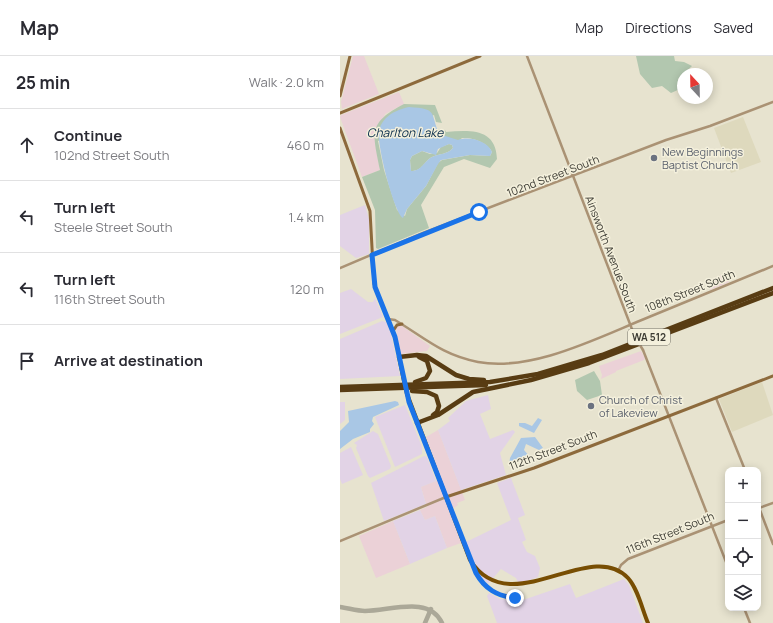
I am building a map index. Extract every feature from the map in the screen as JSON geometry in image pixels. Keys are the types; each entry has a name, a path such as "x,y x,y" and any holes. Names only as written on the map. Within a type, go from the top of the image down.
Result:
{"highway":[{"name":"WA 512","path":"340,390 476,383 508,379 555,370 602,355 773,288"},
{"name":"WA 512","path":"340,387 475,386 547,376 595,361 773,293"},
{"path":"400,359 419,355 426,356 453,374 466,379 508,379"},
{"path":"381,387 420,382 428,376 430,367 424,359 416,356 400,359"},
{"path":"417,423 438,415 463,397 475,391 547,376"},
{"path":"381,387 427,392 436,396 440,404 437,412 417,423"}],"main road":[{"path":"340,96 350,56"},
{"path":"340,113 480,56"},
{"path":"340,128 370,210 375,287 393,331 407,394 476,573"},
{"path":"393,331 397,325 402,324"},
{"name":"112th Street South","path":"446,497 534,468 773,376"},
{"path":"594,572 606,569 618,572 627,577 631,582 648,623"}],"street":[{"name":"Ainsworth Avenue South","path":"526,56 630,325 643,350 670,415 725,559"},
{"name":"102nd Street South","path":"340,268 423,233 680,135 710,126 773,102"},
{"name":"108th Street South","path":"388,318 402,324 437,348 466,359 492,364 523,362 547,357 630,325 773,266"},
{"path":"716,397 744,467"},
{"name":"112th Street South","path":"340,541 446,497"},
{"path":"761,506 773,502"},
{"path":"761,514 773,544"},
{"name":"116th Street South","path":"618,572 621,565 628,559 725,521"},
{"path":"745,611 750,623"}],"shaded area":[{"path":"353,56 364,56 379,94 342,109 341,102"},
{"path":"399,92 404,104 385,114 375,143 380,170 362,177 340,117 341,115"},
{"path":"743,117 761,162 731,173 714,128"},
{"path":"365,205 369,219 369,254 356,258 340,246 340,215"},
{"path":"726,273 729,282 710,290 707,281"},
{"path":"351,289 368,302 373,302 375,298 383,317 340,334 340,293"},
{"path":"382,321 386,322 391,334 400,376 340,379 340,339"},
{"path":"398,326 402,326 430,346 427,351 401,354 396,329"},
{"path":"641,351 645,358 644,360 616,371 601,379 602,375 599,366"},
{"path":"762,382 773,415 732,432 719,399"},
{"path":"488,395 491,409 480,414 490,439 513,430 515,432 500,453 506,475 461,490 438,430 450,421 448,418 466,401"},
{"path":"340,402 345,402 345,420 340,424"},
{"path":"405,405 422,447 422,454 395,467 375,417"},
{"path":"438,430 465,500 457,503 458,505 449,511 461,543 447,548 435,516 425,520 420,510 427,507 421,487 436,481 441,477 426,437"},
{"path":"373,431 378,434 391,466 390,469 370,478 356,448 357,445 354,443"},
{"path":"351,447 363,475 342,484 340,479 340,453"},
{"path":"424,456 427,457 436,481 421,487 426,504 384,521 371,483"},
{"path":"511,478 525,515 518,518 526,540 522,542 527,552 535,556 540,568 538,577 519,584 516,578 501,569 488,584 479,574 466,542 511,520 497,483"},
{"path":"420,510 425,520 435,516 447,548 410,564 393,521"},
{"path":"393,521 410,564 376,578 359,536"},
{"path":"624,579 629,585 643,623 497,623 487,596 489,593 500,599 520,601 570,584 576,598"}],"green space":[{"path":"636,56 674,56 675,61 684,62 692,66 690,68 677,68 677,90 671,93 662,86 652,88 640,74"},
{"path":"404,104 435,105 442,123 436,122 434,115 378,141 384,170 397,210 405,216 407,209 426,186 438,163 442,160 470,155 490,156 492,152 488,146 480,142 468,138 459,140 451,139 439,134 437,129 445,130 446,132 472,131 487,136 492,141 496,149 497,159 490,168 464,159 444,167 421,205 429,228 378,249 376,248 375,210 362,177 380,170 375,138 378,123 392,111"},
{"path":"449,144 452,145 453,148 451,150 432,157 421,168 411,171 410,160 412,156 422,151 430,154 437,153 441,147"},
{"path":"594,371 600,381 602,395 587,400 577,391 575,380"}],"water":[{"name":"Charlton Lake","path":"404,108 418,108 429,111 432,113 439,134 458,140 467,138 477,140 486,144 492,152 490,156 470,155 441,160 426,186 407,209 403,218 395,204 386,177 380,148 379,130 387,117","holes":["449,144 452,145 453,148 448,152 432,157 420,168 415,171 411,171 410,160 412,156 422,151 436,155 438,149"]},
{"path":"395,401 398,402 399,405 373,417 372,421 374,424 370,429 370,432 353,439 340,449 340,431 349,422 348,411"},
{"path":"538,418 542,420 534,433 519,426 519,423 525,423 532,426"},
{"path":"535,437 543,448 539,450 526,444 524,450 530,457 509,466 510,458 521,438"}],"taxiway":[{"path":"340,607 359,611 408,606 419,607 428,609 436,614 442,623"},
{"path":"425,623 431,609"}],"place":[{"name":"New Beginnings Baptist Church","path":"654,158"},
{"name":"Church of Christ of Lakeview","path":"591,406"}],"route":[{"path":"479,212 423,233 372,255 373,278 376,292 395,337 409,402 476,573 481,582 490,590 501,596 515,598"}]}
